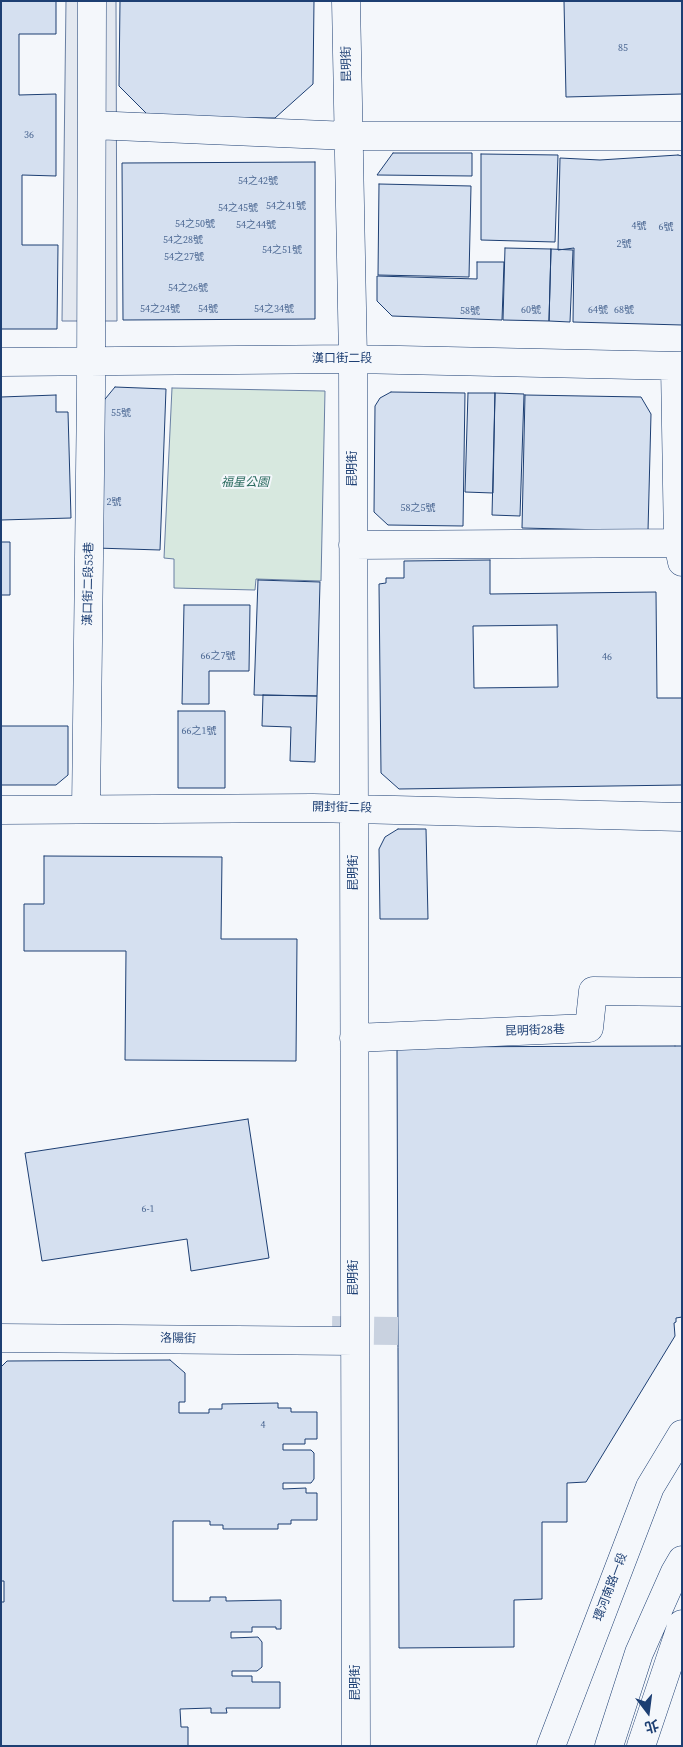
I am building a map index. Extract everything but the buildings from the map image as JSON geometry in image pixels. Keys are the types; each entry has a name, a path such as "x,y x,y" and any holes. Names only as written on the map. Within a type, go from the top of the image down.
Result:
{"main road":[{"name":"漢口街二段53巷","path":"86,809 92,1"},
{"name":"昆明街","path":"346,1 353,359 356,1746"},
{"path":"92,125 349,136 682,136"},
{"name":"漢口街二段","path":"1,362 353,359 678,366"},
{"path":"353,546 680,552 678,366"},
{"name":"開封街二段","path":"1,810 353,809 682,817"},
{"name":"昆明街28巷","path":"354,1038 589,1028 593,991 682,992"},
{"path":"1,1336 47,1328 307,1330"},
{"name":"洛陽街","path":"1,1336 354,1341"},
{"name":"環河南路一段","path":"551,1746 650,1487 682,1434"},
{"path":"609,1746 639,1653 674,1572 682,1560"},
{"path":"641,1746 682,1624"}],"green space":[{"name":"福星公園","path":"172,388 325,391 321,581 256,579 255,590 174,588 174,559 164,558"}],"shaded area":[{"path":"66,1 116,1 117,321 62,321"}],"tunnel":[{"path":"332,1330 398,1331"}]}
